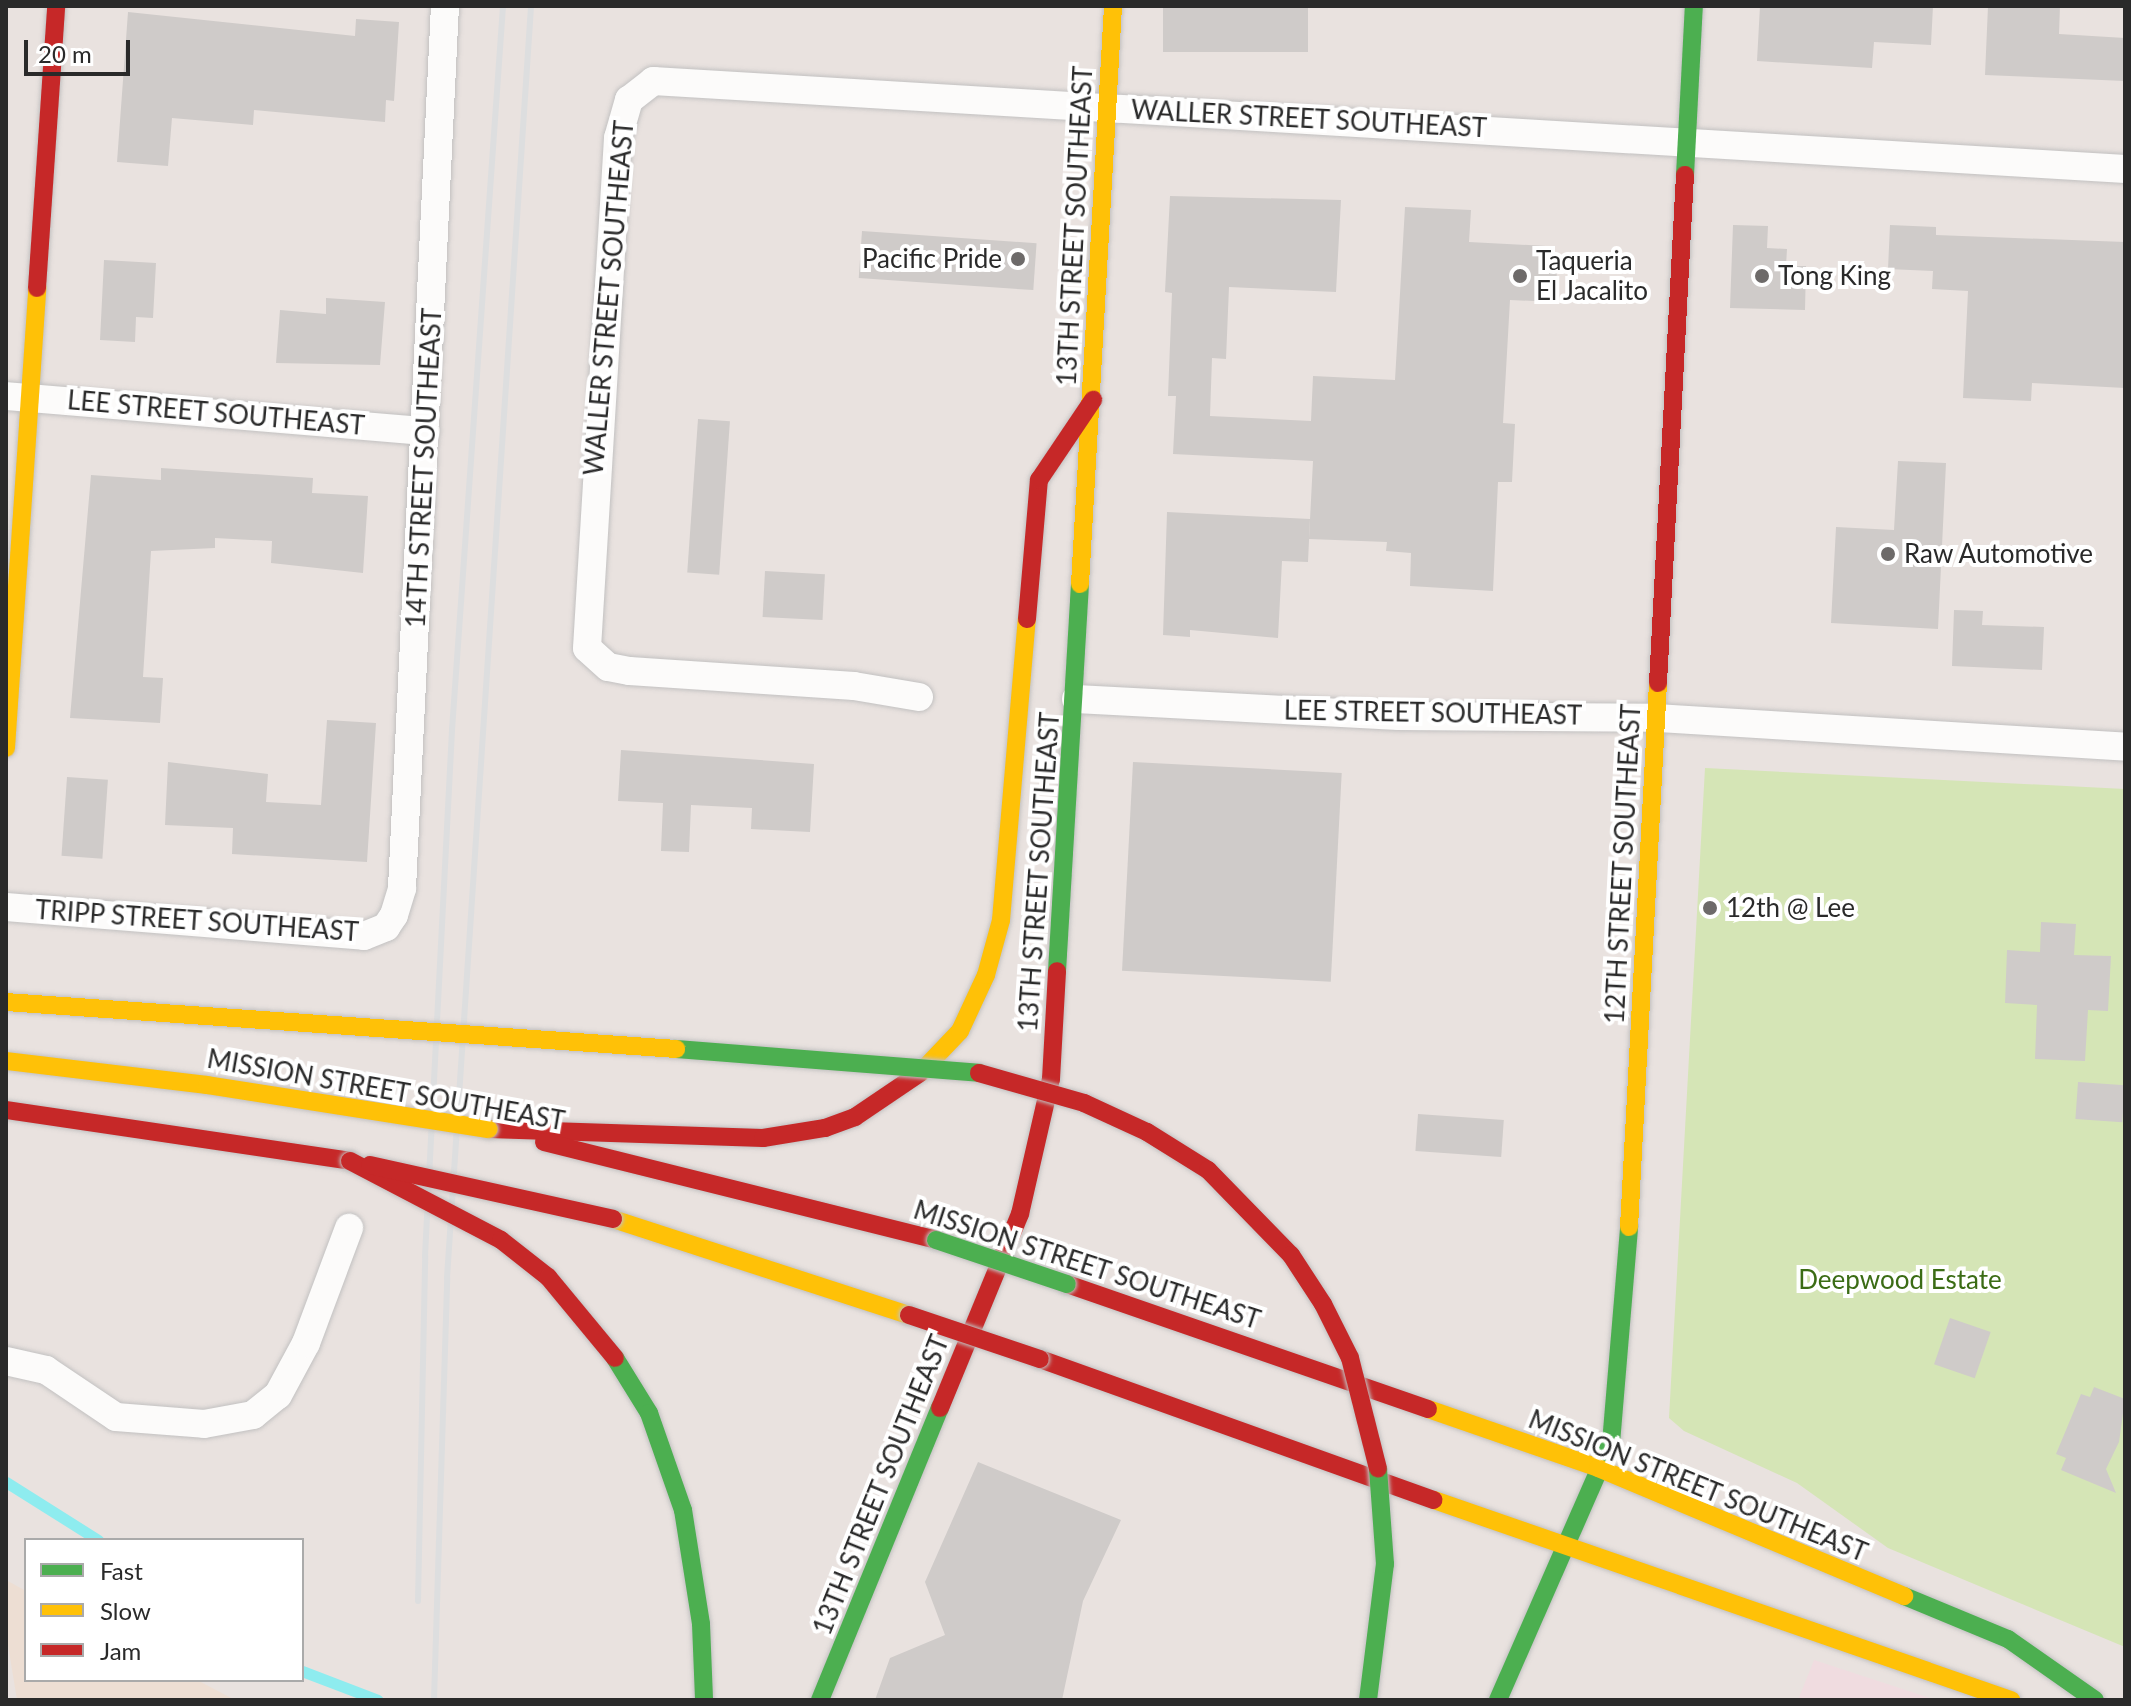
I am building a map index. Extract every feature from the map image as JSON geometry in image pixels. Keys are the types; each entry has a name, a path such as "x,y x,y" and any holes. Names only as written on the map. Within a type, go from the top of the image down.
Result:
{"main road":[{"path":"6,748 18,397 56,6"},
{"name":"13TH STREET SOUTHEAST","path":"820,1700 1020,1214 1041,1139 1051,1079 1076,699 1113,6"},
{"name":"12TH STREET SOUTHEAST","path":"1498,1700 1611,1443 1623,1348 1694,6"},
{"path":"489,1129 763,1138 825,1128 855,1117 916,1077 960,1031 986,975 1001,920 1039,480 1093,400"},
{"path":"6,1002 951,1068 1007,1078 1084,1103 1147,1132 1208,1170 1291,1255 1323,1304 1350,1358 1369,1419 1383,1497 1385,1564 1368,1700"},
{"name":"MISSION STREET SOUTHEAST","path":"6,1061 207,1085 489,1129 936,1240 1598,1468 2008,1639 2095,1700"},
{"path":"6,1110 122,1123 350,1161 613,1219 1040,1359 2011,1700"},
{"path":"350,1161 501,1240 548,1277 623,1367 649,1413 683,1510 701,1624 704,1700"}],"street":[{"name":"14TH STREET SOUTHEAST","path":"386,927 402,888 445,6"},
{"name":"WALLER STREET SOUTHEAST","path":"919,697 854,686 629,671 608,667 592,657 586,636 600,376 618,138 629,100 653,81 2125,169"},
{"name":"LEE STREET SOUTHEAST","path":"18,397 426,431"},
{"name":"LEE STREET SOUTHEAST","path":"1076,699 1399,716 1657,718 2125,747"},
{"name":"TRIPP STREET SOUTHEAST","path":"6,907 352,936 386,927"},
{"path":"6,1361 46,1370 99,1409 135,1421 204,1424 268,1407 306,1343 349,1228"}],"shaded area":[{"path":"6,1580 24,1590 24,1682 201,1682 235,1700 17,1700 6,1633"},
{"path":"1814,1660 1936,1700 1798,1700"}],"green space":[{"name":"Deepwood Estate","path":"1705,768 2125,789 2125,1647 1888,1548 1797,1483 1684,1431 1669,1418"}],"building":[{"path":"1163,6 1308,6 1308,52 1163,52"},
{"path":"1760,6 1933,6 1931,45 1874,42 1872,68 1757,61"},
{"path":"1988,6 2060,6 2059,34 2125,38 2125,81 1985,75"},
{"path":"128,12 355,36 356,19 399,22 394,101 386,100 385,122 254,110 253,125 172,118 168,166 117,162"},
{"path":"1170,196 1341,200 1336,292 1229,287 1226,359 1212,358 1210,416 1311,421 1313,376 1395,380 1405,207 1471,210 1469,242 1546,246 1557,263 1556,302 1510,300 1503,423 1515,424 1512,482 1498,482 1493,591 1410,586 1411,553 1386,551 1387,542 1309,539 1313,461 1173,454 1176,396 1168,396 1172,293 1165,292"},
{"path":"1733,225 1768,226 1767,248 1787,249 1786,266 1806,266 1805,310 1730,308"},
{"path":"1890,225 1936,227 1936,235 2125,242 2125,388 2032,383 2031,401 1963,398 1968,291 1932,289 1933,271 1888,269"},
{"path":"862,231 1037,243 1033,290 859,278"},
{"path":"104,260 156,263 153,318 136,317 135,342 100,340"},
{"path":"326,298 385,302 380,365 276,363 280,310 326,314"},
{"path":"698,419 730,421 719,575 687,573"},
{"name":"Raw Automotive","path":"1898,461 1946,463 1938,629 1831,623 1836,527 1894,530"},
{"path":"161,468 313,478 312,493 368,496 363,573 271,563 272,541 215,538 215,548 151,551 143,677 163,678 160,723 70,718 91,475 161,480"},
{"path":"1167,512 1310,519 1308,562 1282,561 1278,638 1190,630 1190,637 1163,635"},
{"path":"765,571 825,574 823,620 763,617"},
{"path":"1954,610 1983,611 1982,625 2044,627 2042,670 1952,666"},
{"path":"327,720 376,723 367,862 232,854 233,828 165,825 168,762 268,774 266,802 321,805"},
{"path":"621,750 814,764 810,832 751,829 752,808 691,805 689,852 661,851 663,803 618,801"},
{"path":"1133,762 1342,773 1331,982 1122,971"},
{"path":"67,777 108,780 102,859 61,856"},
{"path":"2041,922 2076,924 2074,955 2111,956 2108,1011 2088,1010 2085,1061 2035,1059 2037,1005 2005,1003 2007,950 2040,952"},
{"path":"2078,1082 2125,1085 2122,1122 2075,1119"},
{"path":"1418,1114 1504,1120 1501,1157 1415,1151"},
{"path":"1950,1318 1991,1332 1975,1378 1934,1364"},
{"path":"2094,1387 2125,1399 2119,1442 2106,1469 2116,1493 2061,1470 2066,1458 2056,1454 2081,1394 2090,1397"},
{"path":"978,1462 1121,1520 1083,1601 1062,1700 875,1700 890,1658 945,1635 925,1582"}],"waterway":[{"path":"6,1482 95,1538"},
{"path":"304,1672 378,1700"}],"railway":[{"path":"418,1601 425,1256 452,730 503,6"},
{"path":"434,1700 447,1278 531,6"}],"traffic: fast":[{"path":"1685,175 1694,6"},
{"path":"1057,971 1080,584"},
{"path":"676,1049 979,1073"},
{"path":"1498,1700 1611,1443 1629,1227"},
{"path":"936,1240 1067,1284"},
{"path":"615,1358 649,1413 683,1510 701,1624 704,1700"},
{"path":"820,1700 940,1408"},
{"path":"1368,1700 1385,1564 1378,1469"},
{"path":"1904,1596 2008,1639 2095,1700"}],"traffic: slow":[{"path":"1080,584 1113,6"},
{"path":"6,748 37,288"},
{"path":"920,1073 960,1031 986,975 1001,920 1027,619"},
{"path":"1629,1227 1658,683"},
{"path":"6,1002 676,1049"},
{"path":"6,1061 207,1085 489,1129"},
{"path":"613,1219 909,1315"},
{"path":"1428,1409 1598,1468 1904,1596"},
{"path":"1434,1500 2011,1700"}],"traffic: jam":[{"path":"37,288 56,6"},
{"path":"1658,683 1685,175"},
{"path":"1027,619 1039,480 1093,400"},
{"path":"940,1408 1020,1214 1051,1079 1057,971"},
{"path":"489,1129 763,1138 825,1128 855,1117 920,1073"},
{"path":"979,1073 1084,1103 1147,1132 1208,1170 1291,1255 1323,1304 1350,1358 1378,1469"},
{"path":"6,1110 350,1161"},
{"path":"544,1142 936,1240"},
{"path":"350,1161 501,1240 548,1277 615,1358"},
{"path":"370,1165 613,1219"},
{"path":"1067,1284 1428,1409"},
{"path":"909,1315 1040,1359"},
{"path":"1040,1359 1434,1500"}],"place":[{"name":"Pacific Pride","path":"1018,259"},
{"name":"Taqueria El Jacalito","path":"1520,276"},
{"name":"Tong King","path":"1762,276"},
{"name":"Raw Automotive","path":"1888,554"},
{"name":"12th @ Lee","path":"1710,908"}]}
